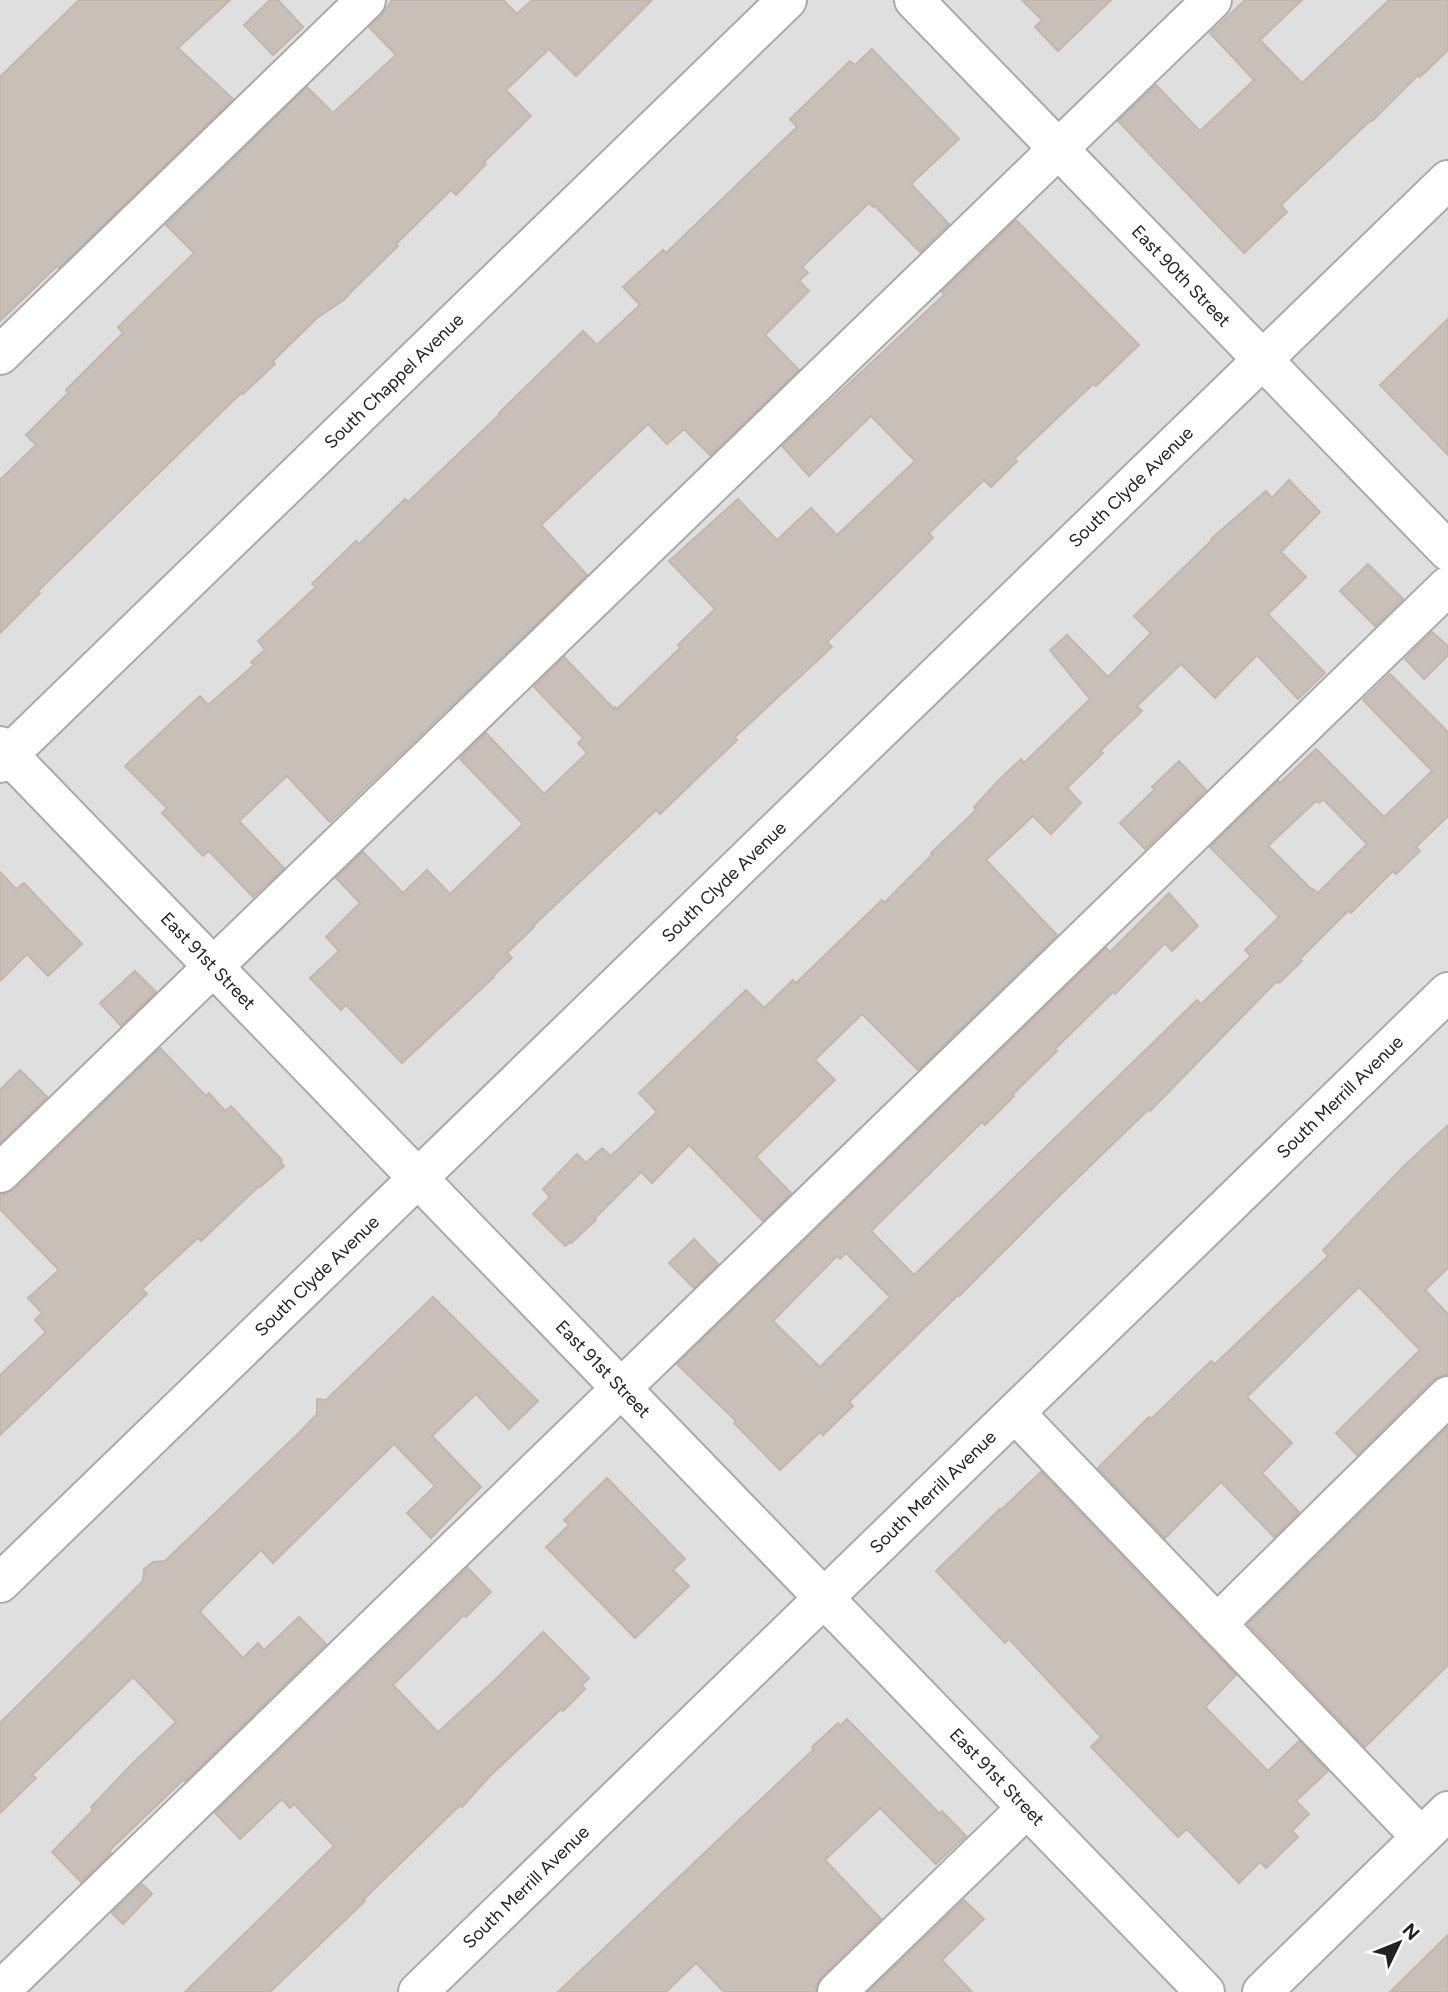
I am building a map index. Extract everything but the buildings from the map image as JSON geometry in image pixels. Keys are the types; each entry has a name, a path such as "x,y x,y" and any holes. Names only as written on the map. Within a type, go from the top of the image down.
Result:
{"street":[{"path":"0,355 366,0"},
{"name":"South Chappel Avenue","path":"3,754 787,0"},
{"name":"East 90th Street","path":"914,0 1448,551"},
{"path":"0,1173 1212,0"},
{"name":"South Clyde Avenue","path":"0,1583 1448,180"},
{"path":"0,1991 1448,586"},
{"name":"East 91st Street","path":"3,754 214,967 1205,1992"},
{"name":"South Merrill Avenue","path":"418,1992 1448,992"},
{"path":"1217,1625 1448,1396"},
{"path":"1014,1413 1217,1625 1435,1824 1262,1992"},
{"path":"837,1992 1027,1808"}],"shaded area":[{"path":"0,0 1448,0 1448,1992 0,1992"}]}
